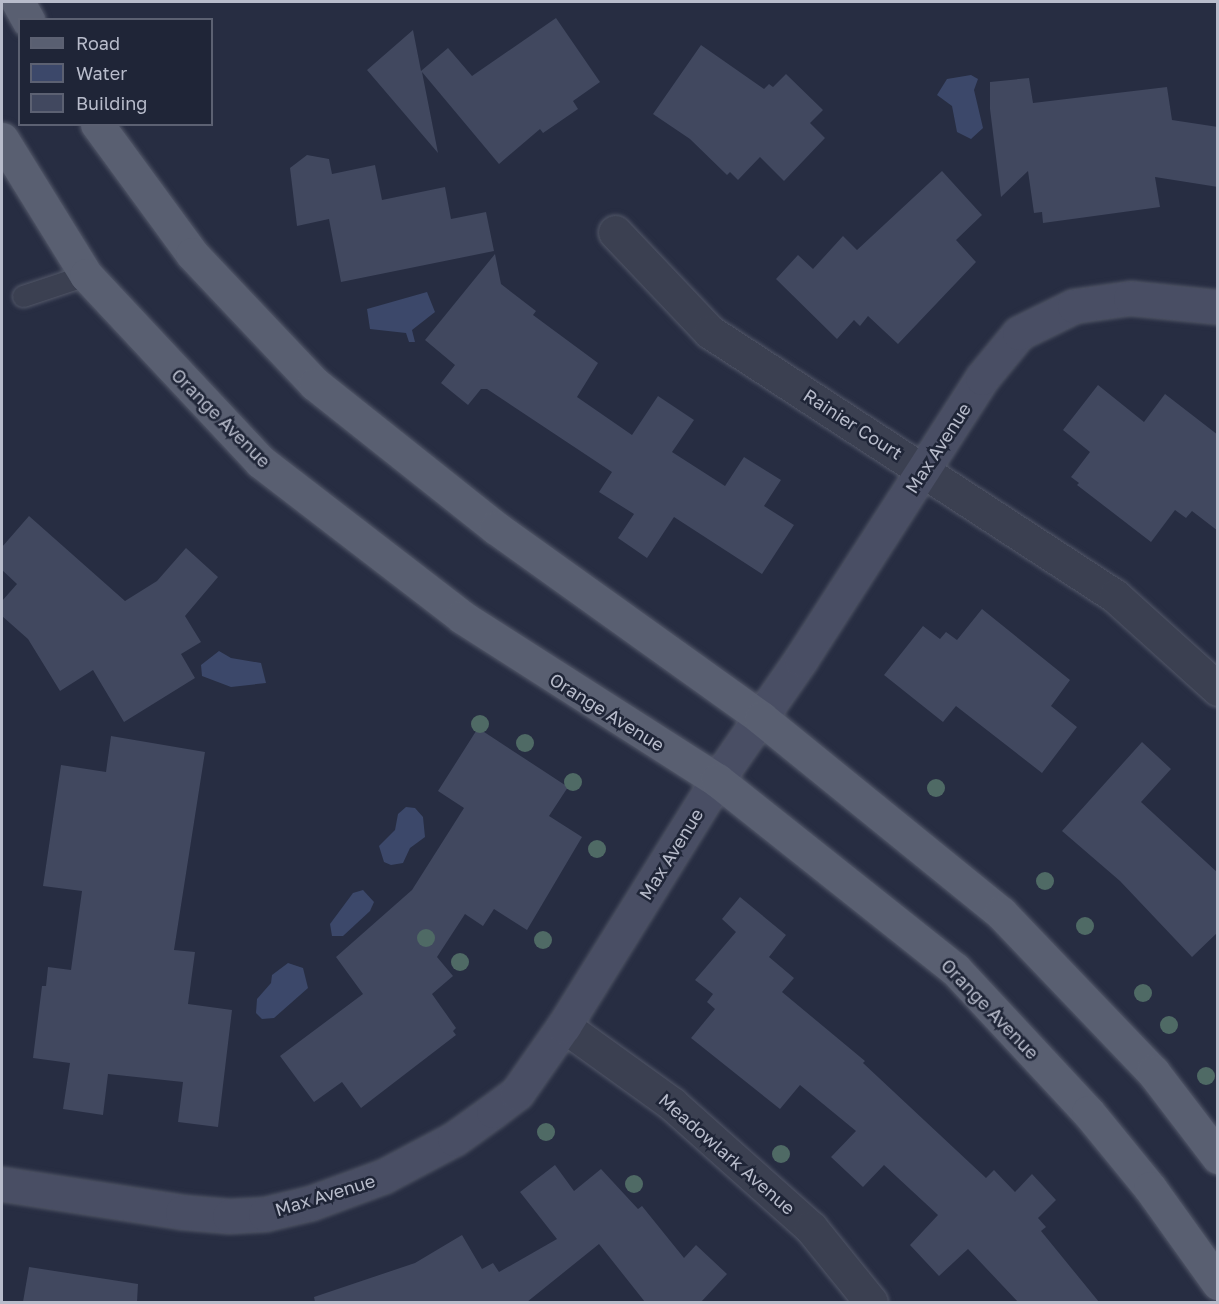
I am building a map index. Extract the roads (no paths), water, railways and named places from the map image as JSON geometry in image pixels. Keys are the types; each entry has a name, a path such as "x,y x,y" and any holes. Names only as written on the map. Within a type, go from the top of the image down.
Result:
{"main road":[{"path":"18,2 27,18"},
{"path":"98,126 192,254 315,384 487,521 761,718 1001,913 1153,1072 1218,1157"},
{"name":"Orange Avenue","path":"2,139 86,274 261,462 462,617 717,780 955,969 1088,1112 1150,1188 1218,1283"}],"street":[{"name":"Rainier Court","path":"615,232 710,332 1115,597 1218,690"},
{"name":"Max Avenue","path":"2,1184 230,1216 266,1214 311,1203 384,1176 454,1138 517,1093 564,1026 717,780 761,718 982,378 1019,333 1074,306 1130,298 1218,307"},
{"name":"Meadowlark Avenue","path":"564,1026 672,1104 811,1228 871,1302"}],"lane":[{"path":"23,296 86,274"}],"water":[{"path":"971,75 978,79 974,90 983,128 971,139 957,132 952,106 937,95 947,79"},
{"path":"427,292 435,312 412,330 415,342 409,342 406,333 370,329 367,309"},
{"path":"219,651 231,658 261,663 266,683 231,687 202,676 201,665"},
{"path":"406,807 415,808 423,817 425,837 410,848 403,863 391,865 384,862 379,846 395,830 398,814"},
{"path":"363,890 374,902 370,911 343,936 332,936 330,924 353,893"},
{"path":"288,963 303,968 308,988 274,1018 262,1019 256,1013 257,999 271,983 272,975"}]}
